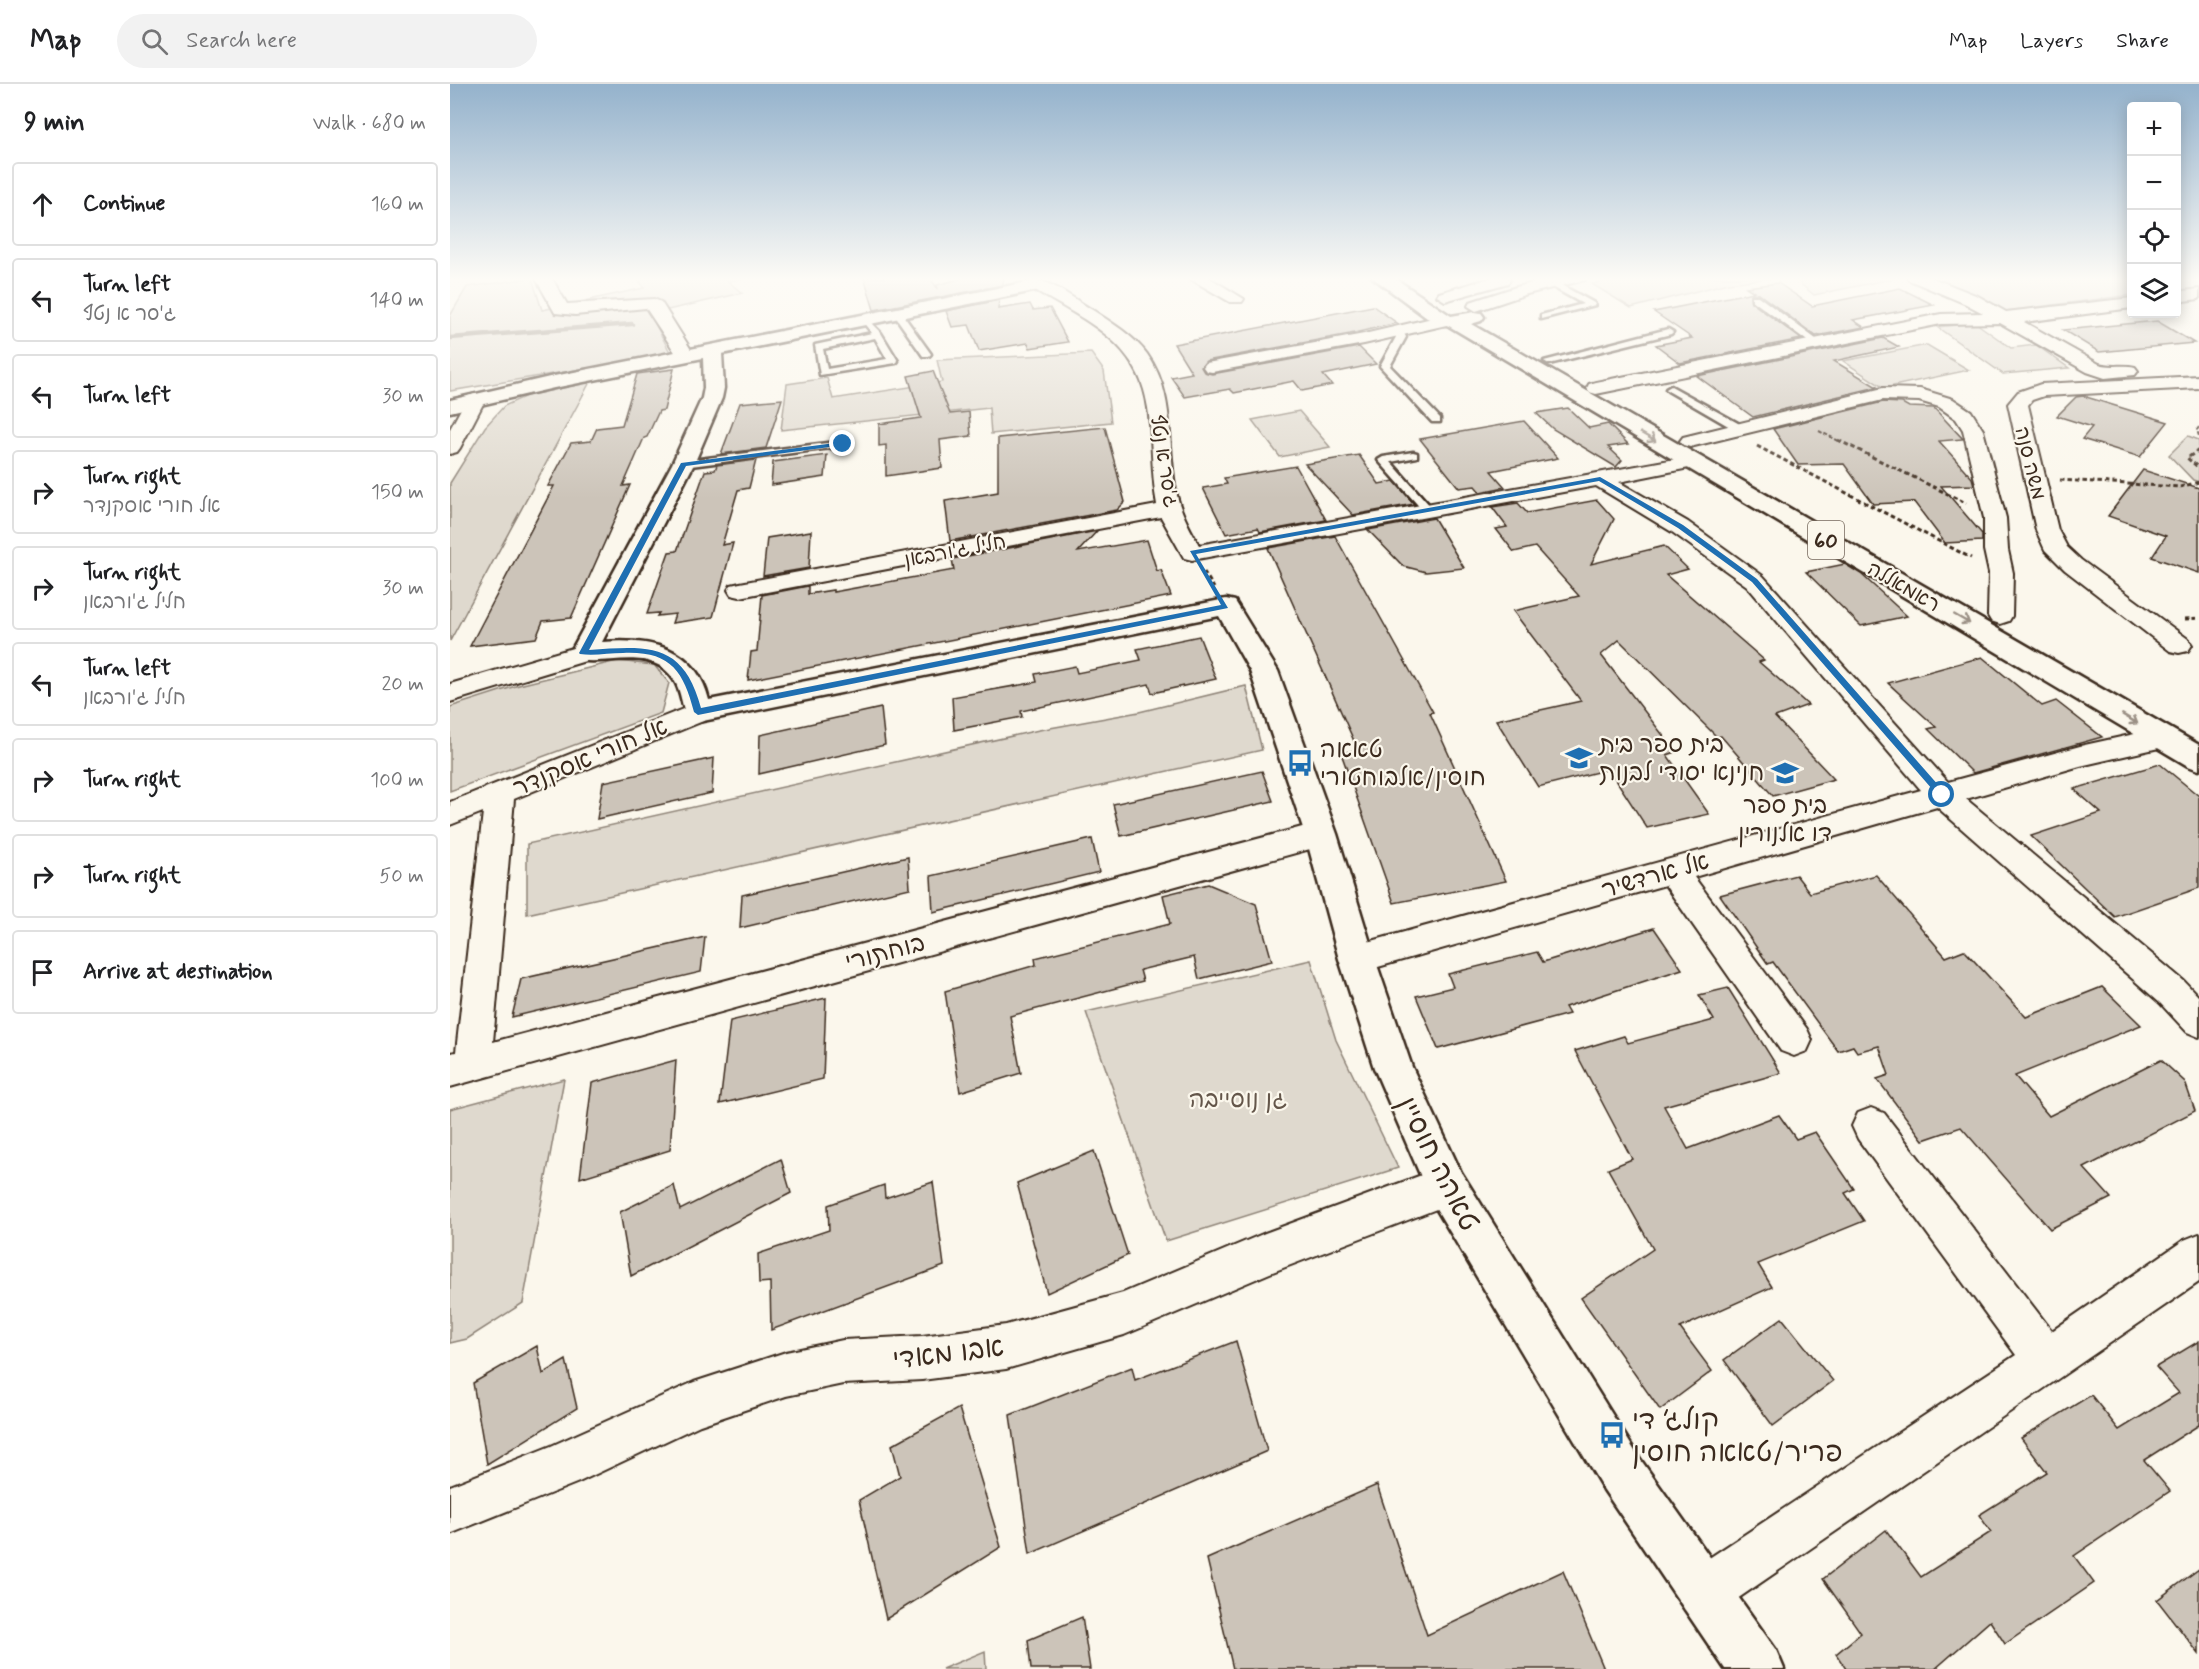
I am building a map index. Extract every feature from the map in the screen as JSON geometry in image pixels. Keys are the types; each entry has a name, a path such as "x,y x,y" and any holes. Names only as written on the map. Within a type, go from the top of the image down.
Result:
{"main road":[{"path":"450,406 711,351 714,374 712,398 683,464 583,653"},
{"name":"ראמאללה","path":"1523,351 2199,759"},
{"name":"ראמאללה","path":"1531,351 1596,388 1691,452 2000,616 2199,735"},
{"name":"אל חורי אסקנדר","path":"698,712 1226,607"},
{"name":"טאהה חוסיין","path":"1226,607 1264,671 1321,834 1357,959 1393,1068 1446,1186 1621,1473 1757,1669"},
{"path":"583,653 627,650 663,656 680,668 690,684 698,712"}],"street":[{"path":"683,351 686,356"},
{"name":"ג'סר א נטף","path":"1134,351 1151,374 1156,402 1162,473 1169,509 1192,553"},
{"path":"1212,368 1300,351"},
{"path":"1596,388 1782,351"},
{"path":"2063,351 2105,372 2196,381"},
{"name":"משה סנה","path":"2178,645 2073,565 2057,550 2047,530 2018,404 2025,396 2041,390 2196,381"},
{"path":"1192,553 1600,479 1691,452 1736,430 1883,394 1920,395 1946,404 1964,415 1973,430 1995,518 1996,550 2001,573 2000,616"},
{"path":"450,448 475,400"},
{"path":"1600,479 1680,527 1755,581 1942,795 2172,992 2199,1021"},
{"name":"חליל ג'ורבאן","path":"740,590 1169,509"},
{"path":"450,693 583,653"},
{"name":"אל חורי אסקנדר","path":"450,814 698,712"},
{"name":"אל ארדשיר","path":"1357,959 2080,756 2162,738"},
{"path":"461,1067 500,795"},
{"name":"בוחתורי","path":"461,1067 1321,834"},
{"path":"1672,871 1794,1040"},
{"path":"1871,1126 2046,1360"},
{"name":"אבו מאדי","path":"450,1510 562,1465 694,1405 786,1374 843,1362 922,1358 1006,1347 1124,1314 1265,1254 1446,1186"},
{"path":"1702,1592 2186,1266 2199,1255"}],"lane":[{"path":"859,351 857,353 893,361 887,351"},
{"path":"1393,351 1386,359 1385,366 1436,420"},
{"path":"1550,361 1591,351"},
{"path":"1671,389 1736,430"},
{"path":"683,464 843,444"},
{"path":"1413,455 1383,460 1428,510"}],"path":[{"path":"1789,417 1995,518"},
{"path":"2199,427 2197,430 2199,436"},
{"path":"1736,430 2001,573"},
{"path":"2199,450 2187,459 2199,468"},
{"path":"2034,478 2180,487 2199,482"},
{"path":"1192,553 1226,607"}],"green space":[{"path":"450,351 669,351 671,354 450,391"},
{"path":"1896,351 1937,351 1969,370 1884,388 1843,361"},
{"path":"1971,351 2045,351 2069,368 2003,374"},
{"path":"1091,353 1104,371 1111,422 991,434 989,408 781,430 787,384 827,378 833,399 942,382 937,360"},
{"path":"590,382 450,641 450,483 485,427 504,406 526,396"},
{"path":"1299,411 1330,447 1280,457 1252,420"},
{"path":"2188,436 2199,440 2199,482 2193,480 2169,455"},
{"path":"617,661 654,665 669,683 661,713 450,791 450,707 519,685"},
{"path":"1246,686 1262,750 527,914 527,844 1039,730 1139,712"},
{"name":"גן נוסייבה","path":"1311,960 1336,1040 1398,1168 1166,1241 1086,1012"},
{"path":"564,1079 523,1303 467,1339 450,1343 450,1109"},
{"path":"985,1651 986,1669 942,1669"}],"building":[{"path":"1178,351 1260,351 1206,361 1201,367 1204,372 1212,374 1337,351 1363,351 1376,364 1323,375 1332,385 1302,391 1294,381 1234,393 1230,389 1185,397 1171,377 1192,373"},
{"path":"1664,351 1741,351 1680,363"},
{"path":"1820,351 1881,351 1834,361 1877,387 1753,417 1697,376"},
{"path":"674,369 664,410 659,411 647,437 644,438 623,486 630,485 571,618 543,621 536,638 470,646 554,486 548,486 571,443 591,441 597,428 622,425 637,374"},
{"path":"933,371 950,414 969,412 971,436 940,440 942,468 886,476 886,445 879,446 879,424 921,418 908,376"},
{"path":"2083,396 2168,422 2140,457 2082,439 2092,427 2057,416 2076,397"},
{"path":"782,399 766,448 721,454 740,403"},
{"path":"1883,402 1902,403 1909,407 1934,408 1963,439 1939,441 1972,478 1974,485 1941,486 1982,534 1982,541 1945,543 1914,502 1873,504 1844,464 1798,465 1773,429"},
{"path":"1568,408 1589,428 1608,424 1628,444 1608,447 1622,460 1616,467 1553,429 1536,413"},
{"path":"1524,421 1558,458 1491,471 1505,487 1480,492 1475,486 1459,488 1420,439"},
{"path":"1105,427 1125,502 1117,510 950,541 945,501 998,492 998,438"},
{"path":"827,455 825,477 771,485 773,462"},
{"path":"1359,455 1379,484 1394,481 1414,504 1353,515 1305,464"},
{"path":"756,460 749,488 738,490 722,545 733,543 713,617 672,623 675,614 657,616 659,613 647,614 669,552 677,551 705,471 715,470 717,465"},
{"path":"1296,466 1326,520 1260,532 1258,528 1226,534 1203,488 1227,484 1224,478"},
{"path":"2143,470 2199,488 2199,573 2152,557 2166,536 2108,516"},
{"path":"1597,500 1614,519 1591,564 1664,546 1688,569 1666,575 1764,660 1759,662 1808,705 1775,717 1834,779 1773,796 1721,736 1717,737 1619,640 1601,655 1676,752 1667,755 1709,814 1647,828 1609,769 1538,787 1496,720 1581,701 1513,611 1579,596 1535,547 1514,552 1496,529 1507,527 1492,507 1518,503 1527,513"},
{"path":"1434,518 1464,568 1426,572 1403,566 1368,530"},
{"path":"811,531 809,568 763,576 767,538"},
{"path":"1097,531 1078,552 1147,540 1157,571 1161,570 1171,596 748,680 751,652 757,651 762,595 808,586 808,594 833,590 833,592 954,570 952,559"},
{"path":"1335,536 1433,712 1430,713 1506,881 1394,903 1341,753 1358,750 1268,548"},
{"path":"1845,564 1861,574 1907,616 1861,626 1806,572"},
{"path":"1199,636 1216,679 1152,693 1149,684 1021,711 1022,717 954,730 952,697 1037,682 1035,674 1075,666 1077,673 1141,660 1137,649"},
{"path":"1982,657 2042,706 2056,701 2102,737 1973,773 1928,729 1936,727 1888,683"},
{"path":"881,708 885,745 759,774 760,735"},
{"path":"714,758 712,793 597,819 603,782"},
{"path":"2160,764 2199,796 2199,888 2115,917 2031,836 2101,813 2074,789"},
{"path":"1262,771 1273,801 1121,836 1113,804"},
{"path":"1092,839 1099,872 933,912 931,876"},
{"path":"908,857 910,888 740,928 742,895"},
{"path":"1796,875 1810,893 1876,875 1946,957 1964,950 2026,1017 2102,987 2141,1025 2015,1076 2049,1116 2161,1060 2185,1082 2195,1111 2084,1168 2111,1198 2050,1229 1961,1127 1923,1140 1877,1079 1889,1075 1879,1046 1857,1052 1853,1046 1838,1051 1773,962 1768,964 1720,895"},
{"path":"1208,884 1256,904 1272,961 1199,979 1194,957 1140,970 1143,981 1010,1016 1021,1073 960,1092 945,991 1036,965 1035,958 1170,924 1163,895"},
{"path":"1654,928 1682,969 1565,1007 1569,1014 1438,1049 1416,996 1453,987 1448,974 1537,952 1543,962"},
{"path":"705,937 701,972 512,1017 521,979"},
{"path":"1728,988 1781,1073 1664,1106 1688,1149 1779,1115 1796,1139 1815,1132 1854,1189 1845,1193 1864,1221 1758,1264 1772,1287 1680,1328 1712,1371 1660,1410 1581,1298 1653,1249 1608,1169 1632,1159 1575,1051 1624,1036 1628,1043 1714,1020 1699,995"},
{"path":"826,998 823,1079 720,1104 730,1021"},
{"path":"676,1060 670,1150 580,1178 592,1083"},
{"path":"1094,1151 1128,1255 1047,1293 1017,1183"},
{"path":"781,1159 791,1193 631,1276 620,1212 674,1185 680,1210"},
{"path":"933,1182 944,1266 771,1330 770,1282 759,1283 758,1254 829,1230 828,1205 884,1185 885,1198"},
{"path":"1782,1318 1833,1381 1773,1426 1724,1360"},
{"path":"1236,1341 1267,1451 1030,1554 1010,1415 1132,1367 1135,1380"},
{"path":"2199,1341 2199,1425 2144,1460 2170,1491 2074,1556 2094,1583 2005,1644 1990,1621 1935,1669 1846,1669 1836,1654 1861,1633 1823,1579 1886,1530 1921,1577 1991,1532 1979,1515 2047,1472 2021,1438 2091,1395 2119,1430 2179,1393 2156,1367"},
{"path":"537,1346 543,1374 566,1360 577,1408 487,1464 473,1383"},
{"path":"959,1408 1001,1547 886,1619 859,1500 900,1476 892,1445"},
{"path":"1377,1485 1427,1635 1563,1571 1604,1669 1233,1669 1207,1559"},
{"path":"2199,1569 2199,1654 2157,1600"},
{"path":"1082,1617 1090,1669 1031,1669 1028,1640"}],"place":[{"name":"בית ספר בית חנינא יסודי לבנות","path":"1579,758"},
{"name":"טאאה חוסין/אלבוחטורי","path":"1300,763"},
{"name":"בית ספר דו אלנורין","path":"1785,773"},
{"name":"קולג׳ די פריר/טאאה חוסין","path":"1612,1435"}],"route":[{"path":"843,444 683,464 583,653 627,650 644,651 663,656 680,668 690,684 698,712 1226,607 1192,553 1600,479 1680,527 1755,581 1942,795"}]}
